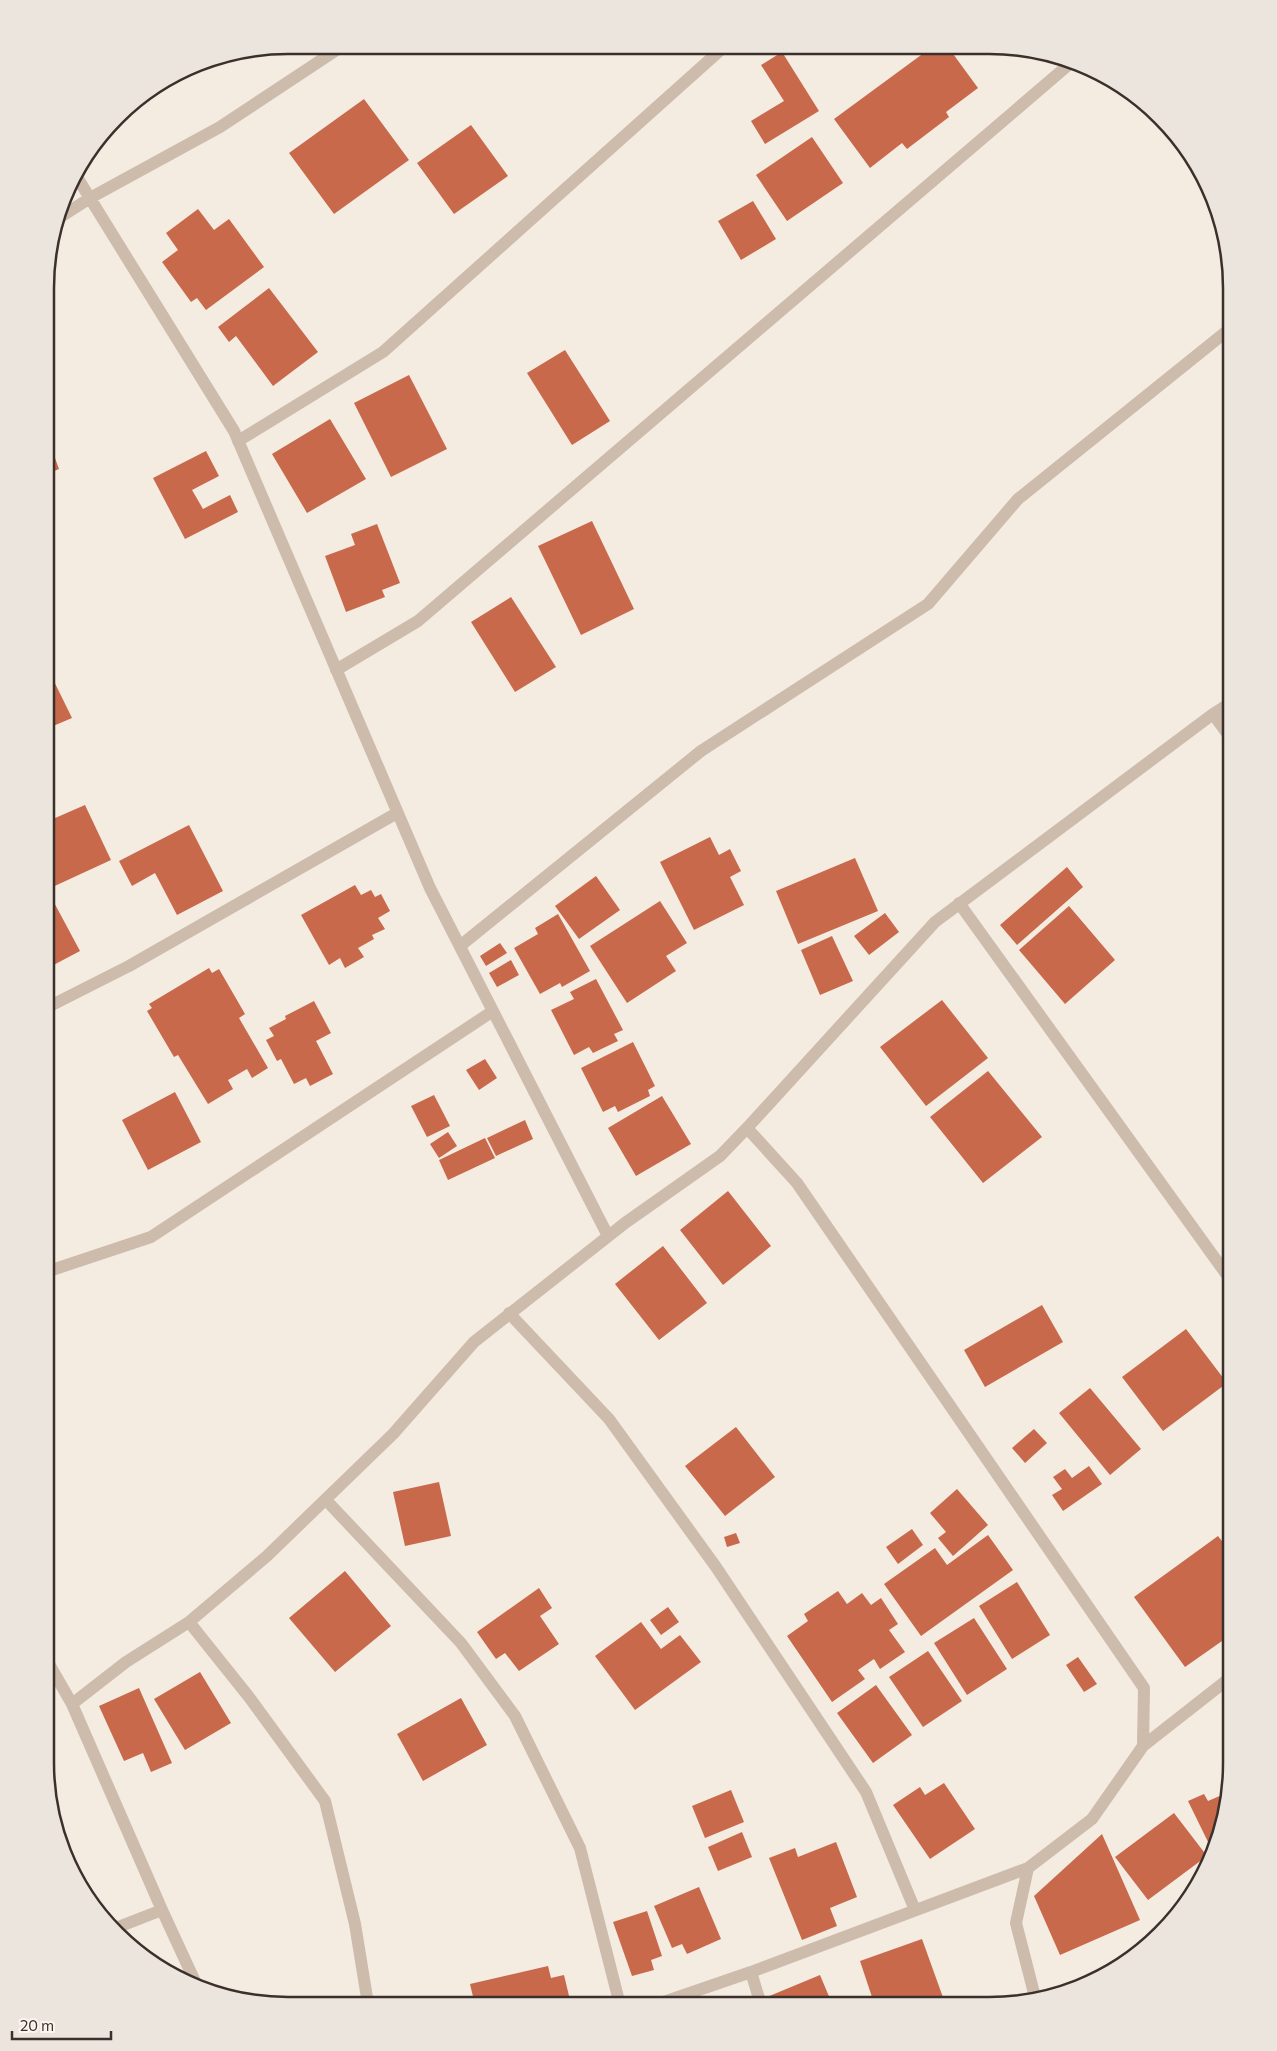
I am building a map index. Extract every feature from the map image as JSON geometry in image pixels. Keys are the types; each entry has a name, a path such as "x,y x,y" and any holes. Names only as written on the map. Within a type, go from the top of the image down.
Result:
{"street":[{"path":"66,214 90,198 220,128 331,54"},
{"path":"238,442 383,352 717,54"},
{"path":"336,670 418,621 1067,67"},
{"path":"80,181 234,431 430,888 608,1236"},
{"path":"460,946 701,751 928,604 1018,499 1223,335"},
{"path":"72,1704 126,1662 189,1622 267,1556 393,1434 474,1342 608,1236 720,1156 935,922 1223,708"},
{"path":"1213,714 1223,728"},
{"path":"54,1004 129,966 397,813"},
{"path":"959,904 1223,1270"},
{"path":"54,1269 151,1237 493,1011"},
{"path":"747,1128 797,1183 1144,1688 1143,1746"},
{"path":"509,1313 609,1419 716,1567 866,1792 915,1910"},
{"path":"326,1500 460,1642 515,1716 580,1848 618,1997"},
{"path":"189,1622 249,1697 325,1801 355,1924 367,1997"},
{"path":"54,1672 72,1704 193,1977"},
{"path":"678,1997 751,1972 1028,1868 1092,1819 1143,1746 1223,1684"},
{"path":"1028,1868 1016,1923 1035,1993"},
{"path":"120,1926 162,1910"},
{"path":"751,1972 759,1997"}],"building":[{"path":"779,54 783,54 819,111 765,144 751,121 784,101 761,65"},
{"path":"922,54 953,54 978,88 946,112 949,117 907,149 902,143 870,168 834,119"},
{"path":"364,99 409,160 334,214 289,153"},
{"path":"471,125 508,176 454,214 417,163"},
{"path":"812,137 843,183 787,221 756,175"},
{"path":"753,201 776,239 741,260 718,221"},
{"path":"198,209 214,230 229,219 264,267 206,310 197,298 191,302 162,262 178,250 166,233"},
{"path":"269,288 318,352 273,386 236,336 229,342 218,327"},
{"path":"565,350 610,421 572,445 527,373"},
{"path":"409,375 447,449 391,477 354,403"},
{"path":"330,419 366,479 307,513 272,454"},
{"path":"206,451 219,476 192,490 203,509 230,495 238,512 185,539 153,478"},
{"path":"54,455 59,469 54,471"},
{"path":"592,521 634,609 581,635 538,546"},
{"path":"377,524 400,583 382,590 385,597 346,612 325,556 355,545 351,534"},
{"path":"511,597 556,667 515,692 471,622"},
{"path":"54,681 72,718 54,726"},
{"path":"85,805 111,860 54,886 54,819"},
{"path":"189,825 223,891 177,915 155,873 132,886 119,861"},
{"path":"710,837 719,855 730,849 741,871 730,877 744,905 694,930 660,862"},
{"path":"855,858 878,911 798,944 776,891"},
{"path":"1067,867 1083,887 1017,945 1000,925"},
{"path":"596,876 620,910 579,939 555,906"},
{"path":"355,885 361,895 371,890 375,897 381,894 390,911 378,918 385,929 372,935 374,939 358,948 364,957 345,968 340,958 329,965 301,915"},
{"path":"660,901 687,943 666,956 676,971 627,1003 590,946"},
{"path":"54,902 80,951 54,965"},
{"path":"1069,906 1115,960 1065,1004 1019,950"},
{"path":"885,913 899,932 869,955 854,936"},
{"path":"558,914 590,971 562,987 560,983 540,994 514,948 538,934 535,928"},
{"path":"832,936 853,981 820,995 801,950"},
{"path":"500,943 507,953 486,966 480,956"},
{"path":"511,960 519,975 497,987 489,973"},
{"path":"209,968 212,973 219,969 245,1014 239,1018 268,1068 252,1078 247,1069 228,1080 233,1089 208,1104 178,1055 174,1057 147,1011 152,1008 149,1004"},
{"path":"596,979 623,1030 614,1034 618,1041 593,1053 589,1047 574,1055 551,1010 574,999 570,992"},
{"path":"942,1000 988,1058 926,1106 880,1047"},
{"path":"314,1001 331,1033 316,1041 333,1074 310,1086 306,1078 294,1084 281,1059 277,1061 266,1040 274,1036 269,1028 286,1019 285,1016"},
{"path":"633,1042 655,1086 648,1090 650,1096 618,1112 615,1106 603,1112 581,1068"},
{"path":"485,1059 497,1078 479,1090 466,1070"},
{"path":"988,1071 1042,1137 983,1183 930,1117"},
{"path":"175,1092 201,1142 148,1170 122,1120"},
{"path":"434,1095 450,1126 427,1137 411,1106"},
{"path":"662,1096 691,1144 636,1176 608,1128"},
{"path":"525,1120 533,1139 496,1156 487,1138"},
{"path":"448,1132 457,1146 439,1158 430,1144"},
{"path":"485,1138 495,1158 448,1180 439,1160"},
{"path":"728,1191 771,1246 723,1285 680,1230"},
{"path":"663,1246 707,1303 659,1340 615,1284"},
{"path":"1042,1305 1063,1342 985,1387 964,1350"},
{"path":"1186,1329 1223,1378 1223,1386 1163,1431 1122,1377"},
{"path":"1090,1388 1141,1449 1110,1475 1059,1413"},
{"path":"736,1427 775,1477 725,1516 685,1466"},
{"path":"1034,1429 1047,1443 1025,1463 1012,1448"},
{"path":"1089,1466 1102,1484 1063,1511 1052,1495 1062,1489 1053,1477 1065,1469 1072,1478"},
{"path":"439,1482 451,1536 405,1546 393,1492"},
{"path":"957,1489 988,1525 953,1556 938,1538 946,1532 930,1513"},
{"path":"912,1529 923,1545 898,1564 886,1547"},
{"path":"736,1533 740,1543 727,1547 724,1537"},
{"path":"988,1535 1013,1570 921,1636 884,1584 935,1548 947,1565"},
{"path":"1218,1536 1223,1542 1223,1640 1185,1667 1134,1597"},
{"path":"345,1571 391,1626 335,1672 289,1618"},
{"path":"1017,1582 1050,1635 1012,1659 979,1606"},
{"path":"539,1588 552,1608 540,1616 559,1644 519,1671 505,1653 496,1659 477,1632"},
{"path":"838,1591 847,1604 862,1593 871,1605 881,1598 898,1624 889,1630 905,1652 880,1669 874,1659 858,1670 865,1679 832,1702 787,1636 808,1621 804,1614"},
{"path":"668,1607 679,1622 661,1635 650,1620"},
{"path":"974,1618 1007,1669 967,1695 934,1643"},
{"path":"641,1622 661,1649 680,1635 701,1662 635,1710 595,1656"},
{"path":"928,1651 962,1701 923,1727 889,1677"},
{"path":"1078,1657 1097,1684 1084,1692 1066,1665"},
{"path":"200,1672 231,1723 185,1750 154,1699"},
{"path":"876,1685 912,1735 873,1763 837,1713"},
{"path":"139,1688 172,1763 151,1772 143,1753 124,1761 99,1706"},
{"path":"461,1698 487,1745 423,1781 397,1734"},
{"path":"944,1783 975,1829 930,1859 893,1805 920,1787 925,1795"},
{"path":"731,1790 744,1822 705,1838 692,1806"},
{"path":"1204,1794 1208,1801 1221,1796 1209,1844 1188,1801"},
{"path":"1174,1813 1205,1853 1202,1860 1148,1900 1115,1857"},
{"path":"742,1832 752,1857 718,1871 708,1847"},
{"path":"1102,1834 1140,1920 1060,1955 1034,1896"},
{"path":"836,1842 857,1897 830,1908 837,1926 802,1940 769,1858 795,1848 798,1857"},
{"path":"699,1887 721,1939 687,1954 682,1944 672,1948 654,1906"},
{"path":"647,1911 662,1956 651,1960 654,1970 632,1976 613,1922"},
{"path":"922,1939 943,1997 872,1997 860,1961"},
{"path":"548,1966 551,1978 564,1975 569,1997 473,1997 470,1984"},
{"path":"820,1975 829,1997 767,1997"}]}
